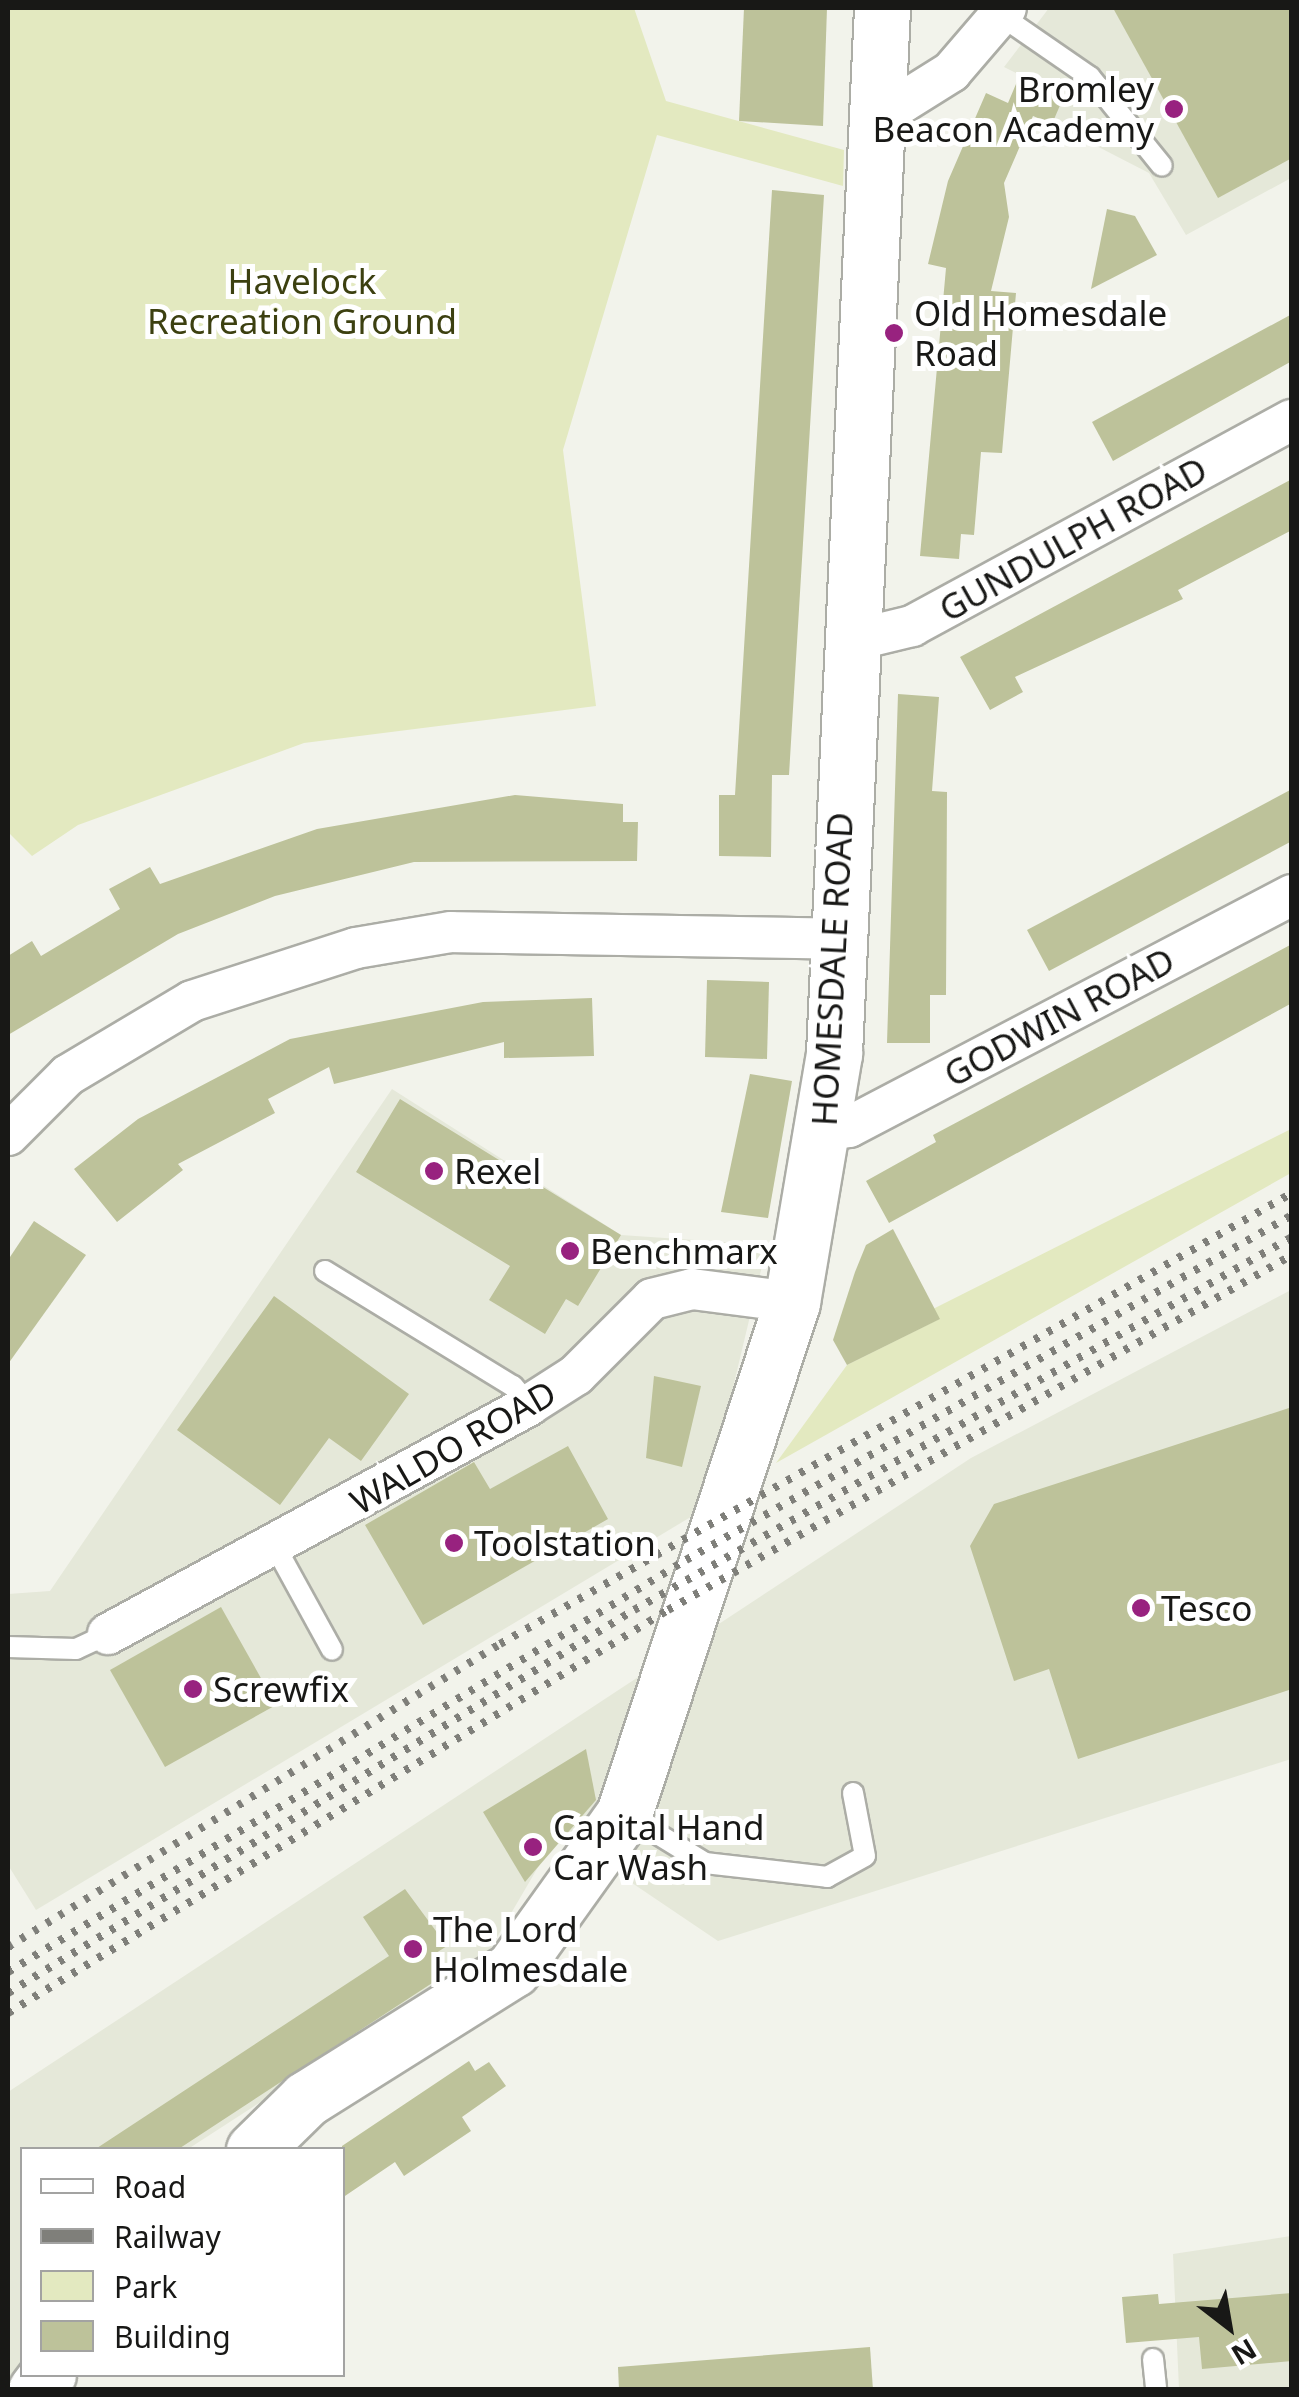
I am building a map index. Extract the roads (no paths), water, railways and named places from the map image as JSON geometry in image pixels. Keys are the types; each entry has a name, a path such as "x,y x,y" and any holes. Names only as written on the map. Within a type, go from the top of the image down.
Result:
{"main road":[{"name":"HOMESDALE ROAD","path":"257,2147 306,2100 513,1969 624,1814 669,1698 792,1302 824,1131 882,8"}],"street":[{"path":"880,101 903,102 937,82 1003,12"},
{"name":"GUNDULPH ROAD","path":"850,640 912,626 1292,420"},
{"name":"GODWIN ROAD","path":"824,1131 849,1127 1292,895"},
{"path":"14,1117 68,1075 192,1001 356,948 451,932 835,939"},
{"name":"WALDO ROAD","path":"108,1634 276,1548 528,1405 576,1375 652,1299 692,1288 792,1302"}],"lane":[{"path":"1003,12 1090,78 1162,166"},
{"path":"325,1271 514,1386 528,1405"},
{"path":"276,1548 332,1650"},
{"path":"8,1647 76,1649 108,1634"},
{"path":"624,1814 704,1864 826,1876 865,1856 853,1793"},
{"path":"1153,2359 1156,2390"}],"railway":[{"path":"8,1947 500,1644 1292,1193"},
{"path":"8,1972 686,1560 1292,1215"},
{"path":"8,1993 634,1610 1292,1237"},
{"path":"8,2013 668,1610 1292,1255"}],"place":[{"name":"Bromley Beacon Academy","path":"1174,109"},
{"name":"Old Homesdale Road","path":"894,333"},
{"name":"Rexel","path":"434,1171"},
{"name":"Benchmarx","path":"570,1251"},
{"name":"Toolstation","path":"454,1543"},
{"name":"Tesco","path":"1141,1608"},
{"name":"Screwfix","path":"193,1689"},
{"name":"Capital Hand Car Wash","path":"533,1847"},
{"name":"The Lord Holmesdale","path":"413,1949"}],"park label":[{"name":"Havelock Recreation Ground","path":"302,301"}]}
